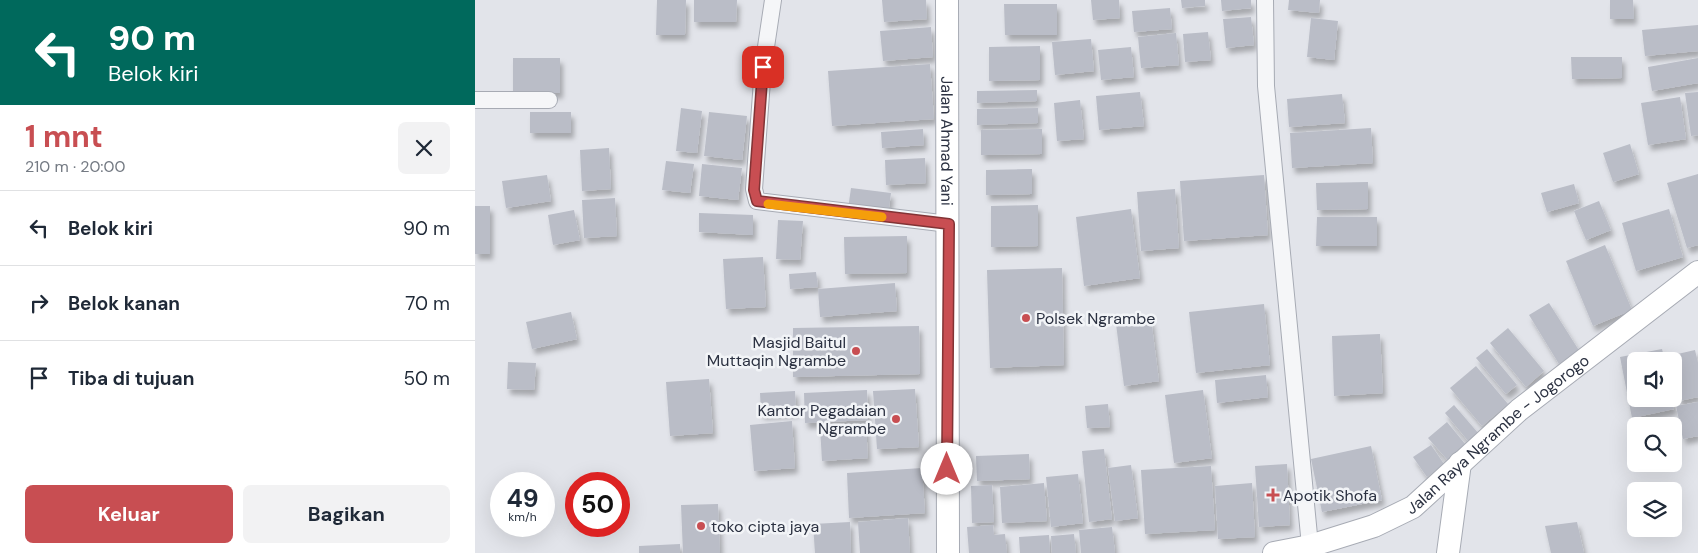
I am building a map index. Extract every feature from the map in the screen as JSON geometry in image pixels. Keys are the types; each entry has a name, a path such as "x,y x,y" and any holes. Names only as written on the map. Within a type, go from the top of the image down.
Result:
{"main road":[{"name":"Jalan Ahmad Yani","path":"947,0 949,224 948,553"},
{"name":"Jalan Raya Ngrambe - Jogorogo","path":"1274,553 1311,546 1374,526 1413,506 1519,410 1698,272"},
{"path":"1449,553 1460,463"}],"street":[{"path":"773,0 762,76 754,190 757,201 949,224"},
{"path":"1265,0 1266,86 1311,546"},
{"path":"475,100 549,100"}],"building":[{"path":"657,0 686,0 685,35 656,35"},
{"path":"694,0 737,0 736,22 694,22"},
{"path":"882,0 926,0 927,19 884,22"},
{"path":"1091,0 1119,0 1120,18 1093,20"},
{"path":"1181,0 1205,0 1205,6 1182,8"},
{"path":"1221,0 1251,0 1251,8 1222,11"},
{"path":"1289,0 1320,0 1319,13 1288,10"},
{"path":"1610,0 1633,0 1634,19 1610,19"},
{"path":"1004,4 1057,4 1057,35 1005,35"},
{"path":"1170,8 1172,29 1134,32 1132,11"},
{"path":"1251,17 1254,45 1226,48 1223,19"},
{"path":"1311,18 1338,21 1334,60 1307,57"},
{"path":"1698,25 1698,51 1645,56 1642,30"},
{"path":"931,27 933,57 883,61 880,31"},
{"path":"1208,32 1211,60 1185,62 1183,34"},
{"path":"1176,33 1179,65 1141,68 1138,37"},
{"path":"1091,39 1094,71 1055,75 1052,42"},
{"path":"1040,46 1040,80 989,81 989,47"},
{"path":"1131,47 1134,77 1101,80 1098,50"},
{"path":"1571,57 1622,57 1622,78 1572,79"},
{"path":"513,58 560,58 560,93 513,93"},
{"path":"1698,58 1698,83 1652,91 1648,67"},
{"path":"930,64 934,119 832,126 828,71"},
{"path":"1037,90 1037,101 977,103 977,91"},
{"path":"1140,92 1144,126 1099,130 1096,96"},
{"path":"1698,92 1698,135 1691,136 1685,93"},
{"path":"1342,94 1345,123 1289,127 1287,99"},
{"path":"1680,97 1686,139 1648,145 1641,103"},
{"path":"1080,100 1084,139 1057,141 1054,103"},
{"path":"681,108 702,111 697,153 676,151"},
{"path":"1038,108 1038,123 977,125 977,109"},
{"path":"530,112 571,112 571,133 530,133"},
{"path":"709,112 747,116 742,160 704,156"},
{"path":"1371,128 1373,163 1292,168 1290,133"},
{"path":"923,129 924,145 882,148 881,132"},
{"path":"1042,129 1042,154 981,155 981,130"},
{"path":"1630,144 1639,174 1613,182 1603,153"},
{"path":"609,148 611,189 582,191 580,150"},
{"path":"925,158 926,183 886,185 885,160"},
{"path":"666,161 694,164 690,193 662,190"},
{"path":"702,164 742,168 738,200 699,196"},
{"path":"1032,169 1032,194 986,195 986,170"},
{"path":"1698,174 1698,245 1687,248 1667,183"},
{"path":"547,175 551,201 506,208 502,181"},
{"path":"1264,175 1268,235 1184,241 1180,181"},
{"path":"1368,182 1368,209 1317,210 1316,183"},
{"path":"1574,184 1579,203 1547,212 1541,193"},
{"path":"851,188 891,193 888,215 848,209"},
{"path":"1175,189 1179,248 1141,251 1137,192"},
{"path":"615,198 617,236 584,238 582,200"},
{"path":"1599,201 1611,230 1586,240 1574,211"},
{"path":"1038,205 1038,246 991,247 991,206"},
{"path":"475,206 490,206 490,254 475,254"},
{"path":"1131,209 1140,278 1084,286 1076,217"},
{"path":"1669,209 1683,257 1636,271 1622,223"},
{"path":"574,210 580,240 553,245 548,215"},
{"path":"699,213 753,215 753,235 699,232"},
{"path":"1317,217 1377,217 1377,246 1316,246"},
{"path":"778,220 803,221 800,260 776,259"},
{"path":"907,236 907,273 845,274 844,237"},
{"path":"1605,245 1632,310 1593,326 1566,261"},
{"path":"763,257 766,307 726,309 723,259"},
{"name":"Polsek Ngrambe","path":"1062,268 1064,365 990,368 987,270"},
{"path":"816,272 818,287 790,289 789,274"},
{"path":"895,283 897,311 820,317 818,289"},
{"path":"1549,303 1580,352 1559,364 1529,315"},
{"path":"1264,304 1270,365 1196,373 1189,312"},
{"path":"571,312 577,339 532,349 526,322"},
{"path":"1151,319 1159,381 1124,386 1116,324"},
{"name":"Masjid Baitul Muttaqin Ngrambe","path":"919,326 920,374 793,377 793,328"},
{"path":"1508,328 1544,371 1526,387 1490,343"},
{"path":"1380,334 1383,393 1334,396 1332,336"},
{"path":"1487,349 1517,385 1506,394 1476,358"},
{"path":"1662,349 1663,352 1646,352"},
{"path":"1695,350 1698,363 1698,397 1682,400 1682,353"},
{"path":"1627,356 1627,393 1620,357"},
{"path":"508,362 536,363 534,390 507,389"},
{"path":"1476,366 1508,404 1482,426 1450,388"},
{"path":"1266,375 1268,397 1217,403 1215,380"},
{"path":"709,379 713,433 670,436 666,382"},
{"name":"Kantor Pegadaian Ngrambe","path":"915,389 919,447 877,449 873,391"},
{"path":"867,390 868,420 805,423 804,393"},
{"path":"1203,390 1212,458 1174,463 1165,395"},
{"path":"795,391 796,412 761,414 760,393"},
{"path":"1698,402 1698,436 1683,439 1682,417 1678,417 1676,407 1682,407 1682,405"},
{"path":"1108,404 1110,427 1087,428 1085,406"},
{"path":"1454,405 1479,434 1469,442 1445,413"},
{"path":"1630,407 1674,407 1674,409 1632,417"},
{"path":"792,421 795,468 754,471 750,425"},
{"path":"1447,422 1470,450 1452,465 1428,438"},
{"path":"866,425 868,458 822,461 820,427"},
{"path":"1431,445 1444,464 1427,477 1413,457"},
{"path":"1371,446 1382,500 1322,512 1311,459"},
{"path":"1104,449 1112,519 1089,522 1082,451"},
{"path":"1029,454 1030,479 977,481 976,456"},
{"name":"Apotik Shofa","path":"1287,464 1290,525 1259,527 1255,466"},
{"path":"1131,465 1138,518 1115,521 1108,468"},
{"path":"1211,466 1215,530 1145,534 1141,470"},
{"path":"922,468 925,513 849,518 847,473"},
{"path":"1078,474 1083,523 1051,527 1046,477"},
{"path":"1044,483 1047,521 1002,523 1000,487"},
{"path":"1252,483 1255,537 1218,539 1215,486"},
{"path":"992,485 994,522 972,523 971,486"},
{"name":"toko cipta jaya","path":"718,504 720,553 683,553 681,505"},
{"path":"908,518 910,553 860,553 858,522"},
{"path":"850,522 851,553 815,553 813,524"},
{"path":"1577,522 1584,553 1551,553 1545,526"},
{"path":"993,525 994,535 1005,534 1007,553 969,553 967,527"},
{"path":"1112,527 1115,553 1081,553 1079,530"},
{"path":"1074,534 1076,553 1052,553 1051,536"},
{"path":"1049,535 1050,553 1020,553 1019,537"},
{"path":"680,544 680,553 639,553 639,546"}],"slow traffic":[{"path":"768,204 882,217"}],"place":[{"name":"Polsek Ngrambe","path":"1026,318"},
{"name":"Masjid Baitul Muttaqin Ngrambe","path":"856,351"},
{"name":"Kantor Pegadaian Ngrambe","path":"896,419"},
{"name":"Apotik Shofa","path":"1273,495"},
{"name":"toko cipta jaya","path":"701,526"}],"route":[{"path":"763,67 754,190 757,201 760,203 949,224 947,469"}]}
